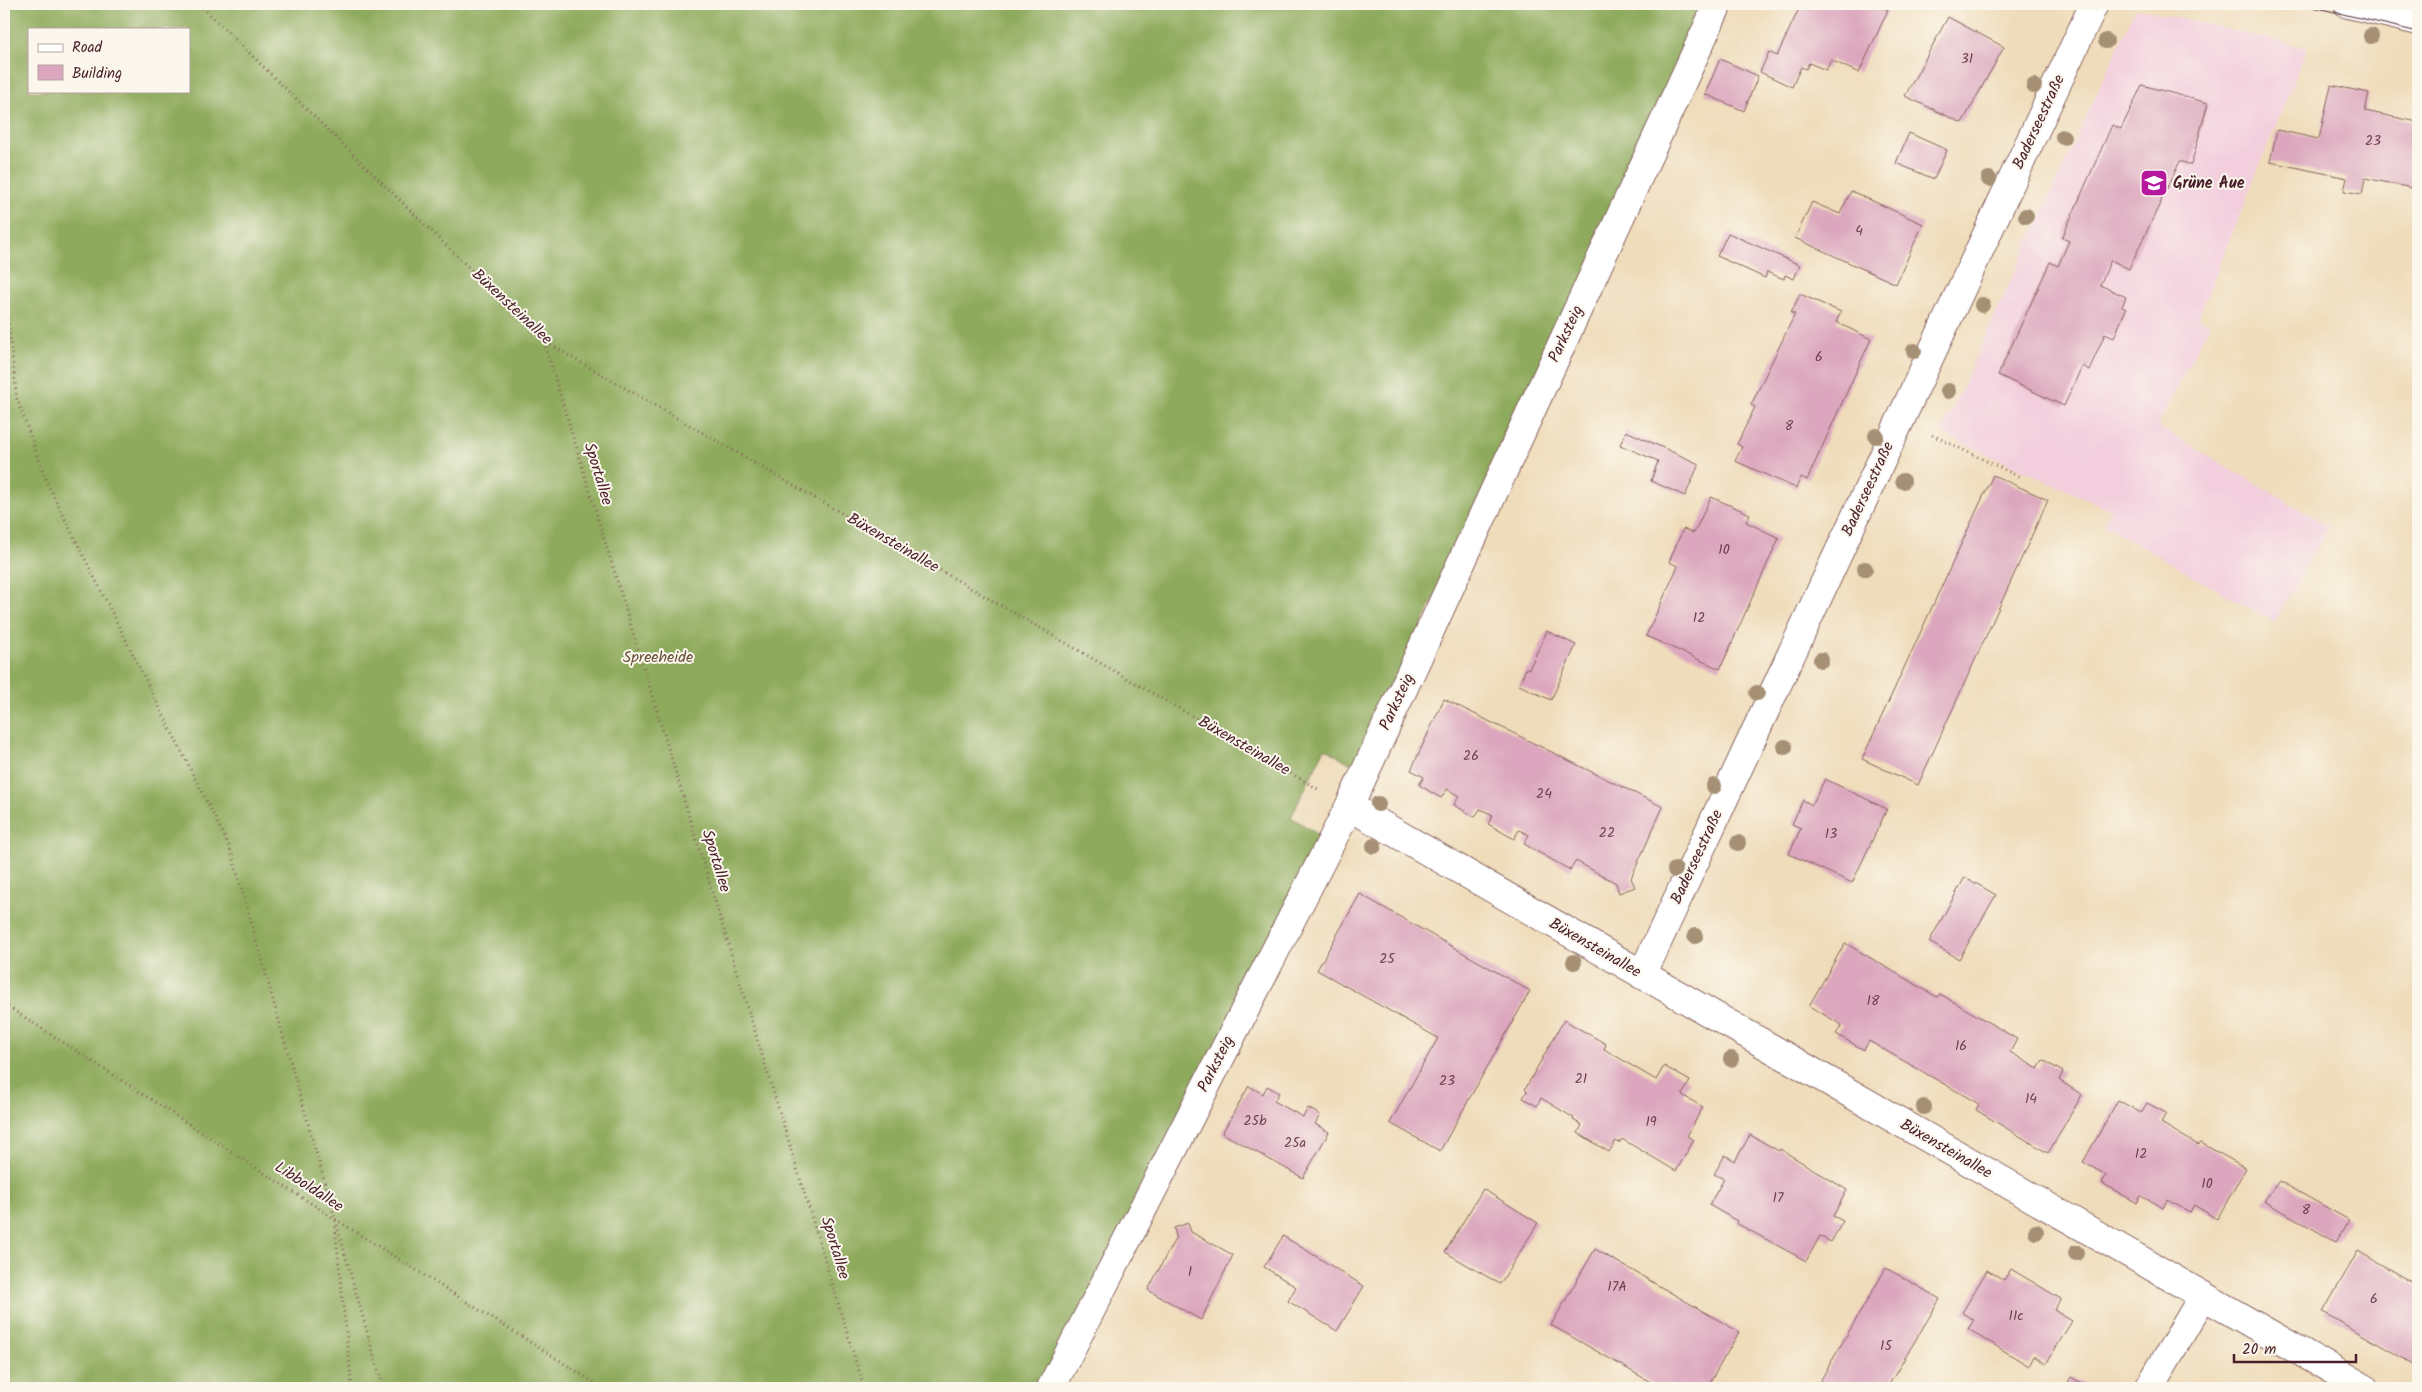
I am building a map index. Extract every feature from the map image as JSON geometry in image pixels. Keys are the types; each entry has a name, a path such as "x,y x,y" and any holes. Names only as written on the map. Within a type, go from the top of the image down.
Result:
{"street":[{"name":"Parksteig","path":"1051,1388 1351,808 1718,4"},
{"name":"Baderseestraße","path":"1642,975 2094,4"},
{"path":"2348,4 2418,21"},
{"name":"Büxensteinallee","path":"1351,808 2364,1388"},
{"path":"2149,1388 2203,1296"}],"path":[{"name":"Büxensteinallee","path":"198,4 544,341 1351,808"},
{"path":"4,284 17,399 48,485 230,848 383,1388"},
{"name":"Sportallee","path":"544,341 864,1388"},
{"path":"1900,420 2022,478"},
{"name":"Libboldallee","path":"4,1004 334,1219 603,1388"},
{"path":"334,1219 352,1388"}],"shaded area":[{"name":"Grüne Aue","path":"2136,8 2307,48 2198,318 2210,324 2157,426 2329,526 2274,622 2104,525 2111,510 1941,433"}],"green space":[{"name":"Spreeheide","path":"4,4 1710,4 1356,767 1325,748 1291,817 1324,838 1042,1388 4,1388"}],"building":[{"path":"1801,4 1875,4 1888,10 1859,73 1831,60 1826,70 1809,63 1806,69 1801,67 1792,87 1760,72 1769,52 1777,56"},
{"path":"1948,17 2004,47 1962,123 1905,96"},
{"path":"1720,59 1758,76 1744,111 1705,94"},
{"path":"2142,85 2208,103 2191,165 2180,161 2129,269 2111,260 2100,285 2126,297 2122,307 2126,309 2114,338 2105,334 2089,370 2082,366 2064,406 1998,375 2050,262 2058,266 2069,241 2062,238 2112,125 2121,129"},
{"path":"2331,85 2369,93 2365,111 2418,122 2418,171 2415,170 2412,188 2365,178 2362,194 2344,191 2347,178 2270,162 2277,130 2319,139"},
{"path":"1909,133 1947,150 1934,179 1896,163"},
{"path":"1851,191 1923,224 1896,284 1795,238 1812,202 1840,214"},
{"path":"1728,233 1800,265 1794,279 1785,275 1784,279 1767,272 1765,278 1717,256"},
{"path":"1800,294 1841,312 1836,322 1871,339 1807,480 1801,477 1796,488 1735,461 1742,447 1737,444 1755,407 1751,405 1795,314 1791,313"},
{"path":"1626,431 1699,464 1685,496 1651,481 1658,461 1620,445"},
{"path":"1993,475 2048,500 1918,785 1862,759"},
{"path":"1711,497 1750,514 1746,522 1779,538 1720,669 1646,636 1678,566 1669,562 1683,529 1694,533"},
{"path":"1547,631 1576,645 1551,700 1519,685 1526,668 1529,669"},
{"path":"1444,699 1663,807 1631,878 1635,887 1619,893 1616,883 1576,861 1570,870 1524,844 1529,835 1519,830 1514,839 1488,824 1493,815 1480,809 1475,817 1454,805 1459,796 1447,789 1441,798 1419,785 1424,777 1411,770"},
{"path":"1825,779 1887,809 1852,883 1789,854 1801,828 1792,824 1803,800 1812,805"},
{"path":"1965,877 1996,895 1959,959 1929,942"},
{"path":"1360,894 1530,991 1440,1151 1390,1123 1438,1038 1317,970"},
{"path":"1845,943 1937,997 1940,994 2017,1039 2010,1052 2038,1069 2043,1060 2063,1072 2059,1080 2082,1095 2048,1153 1976,1110 1979,1104 1869,1041 1864,1050 1836,1034 1842,1025 1809,1006"},
{"path":"1564,1020 1606,1044 1604,1049 1656,1080 1664,1066 1690,1081 1682,1095 1703,1107 1687,1136 1694,1140 1676,1171 1622,1139 1619,1143 1616,1141 1609,1152 1578,1133 1582,1125 1573,1120 1574,1118 1541,1098 1537,1106 1523,1098 1527,1091 1525,1089"},
{"path":"1249,1086 1263,1094 1267,1086 1279,1093 1274,1101 1303,1117 1308,1108 1320,1115 1315,1124 1329,1132 1303,1178 1222,1133"},
{"path":"2118,1100 2141,1113 2147,1103 2166,1113 2161,1123 2198,1145 2201,1143 2246,1168 2217,1219 2194,1205 2190,1212 2167,1200 2163,1208 2141,1196 2137,1203 2102,1183 2106,1175 2083,1162"},
{"path":"1750,1135 1779,1151 1780,1149 1847,1190 1833,1216 1843,1221 1831,1242 1820,1236 1806,1261 1736,1223 1737,1221 1709,1205 1724,1179 1714,1174 1725,1155 1735,1161"},
{"path":"2279,1181 2349,1220 2336,1242 2264,1201"},
{"path":"1483,1189 1538,1223 1500,1284 1445,1252"},
{"path":"1188,1223 1191,1232 1233,1255 1201,1320 1148,1290 1176,1237 1174,1228"},
{"path":"1283,1236 1364,1286 1337,1331 1288,1301 1296,1287 1264,1267"},
{"path":"1595,1249 1739,1332 1707,1388 1661,1388 1551,1325"},
{"path":"2358,1251 2418,1286 2418,1314 2416,1318 2418,1319 2418,1367 2323,1312"},
{"path":"1886,1268 1940,1299 1887,1388 1816,1388"},
{"path":"2011,1269 2061,1299 2054,1310 2072,1321 2046,1364 2034,1356 2029,1366 1968,1329 1974,1320 1962,1313 1987,1270 2004,1280"},
{"path":"2071,1377 2090,1388 2065,1388"}],"tram line":[{"path":"2301,4 2418,32"},
{"path":"2391,4 2418,10"}],"place":[{"name":"Grüne Aue","path":"2154,183"}]}
